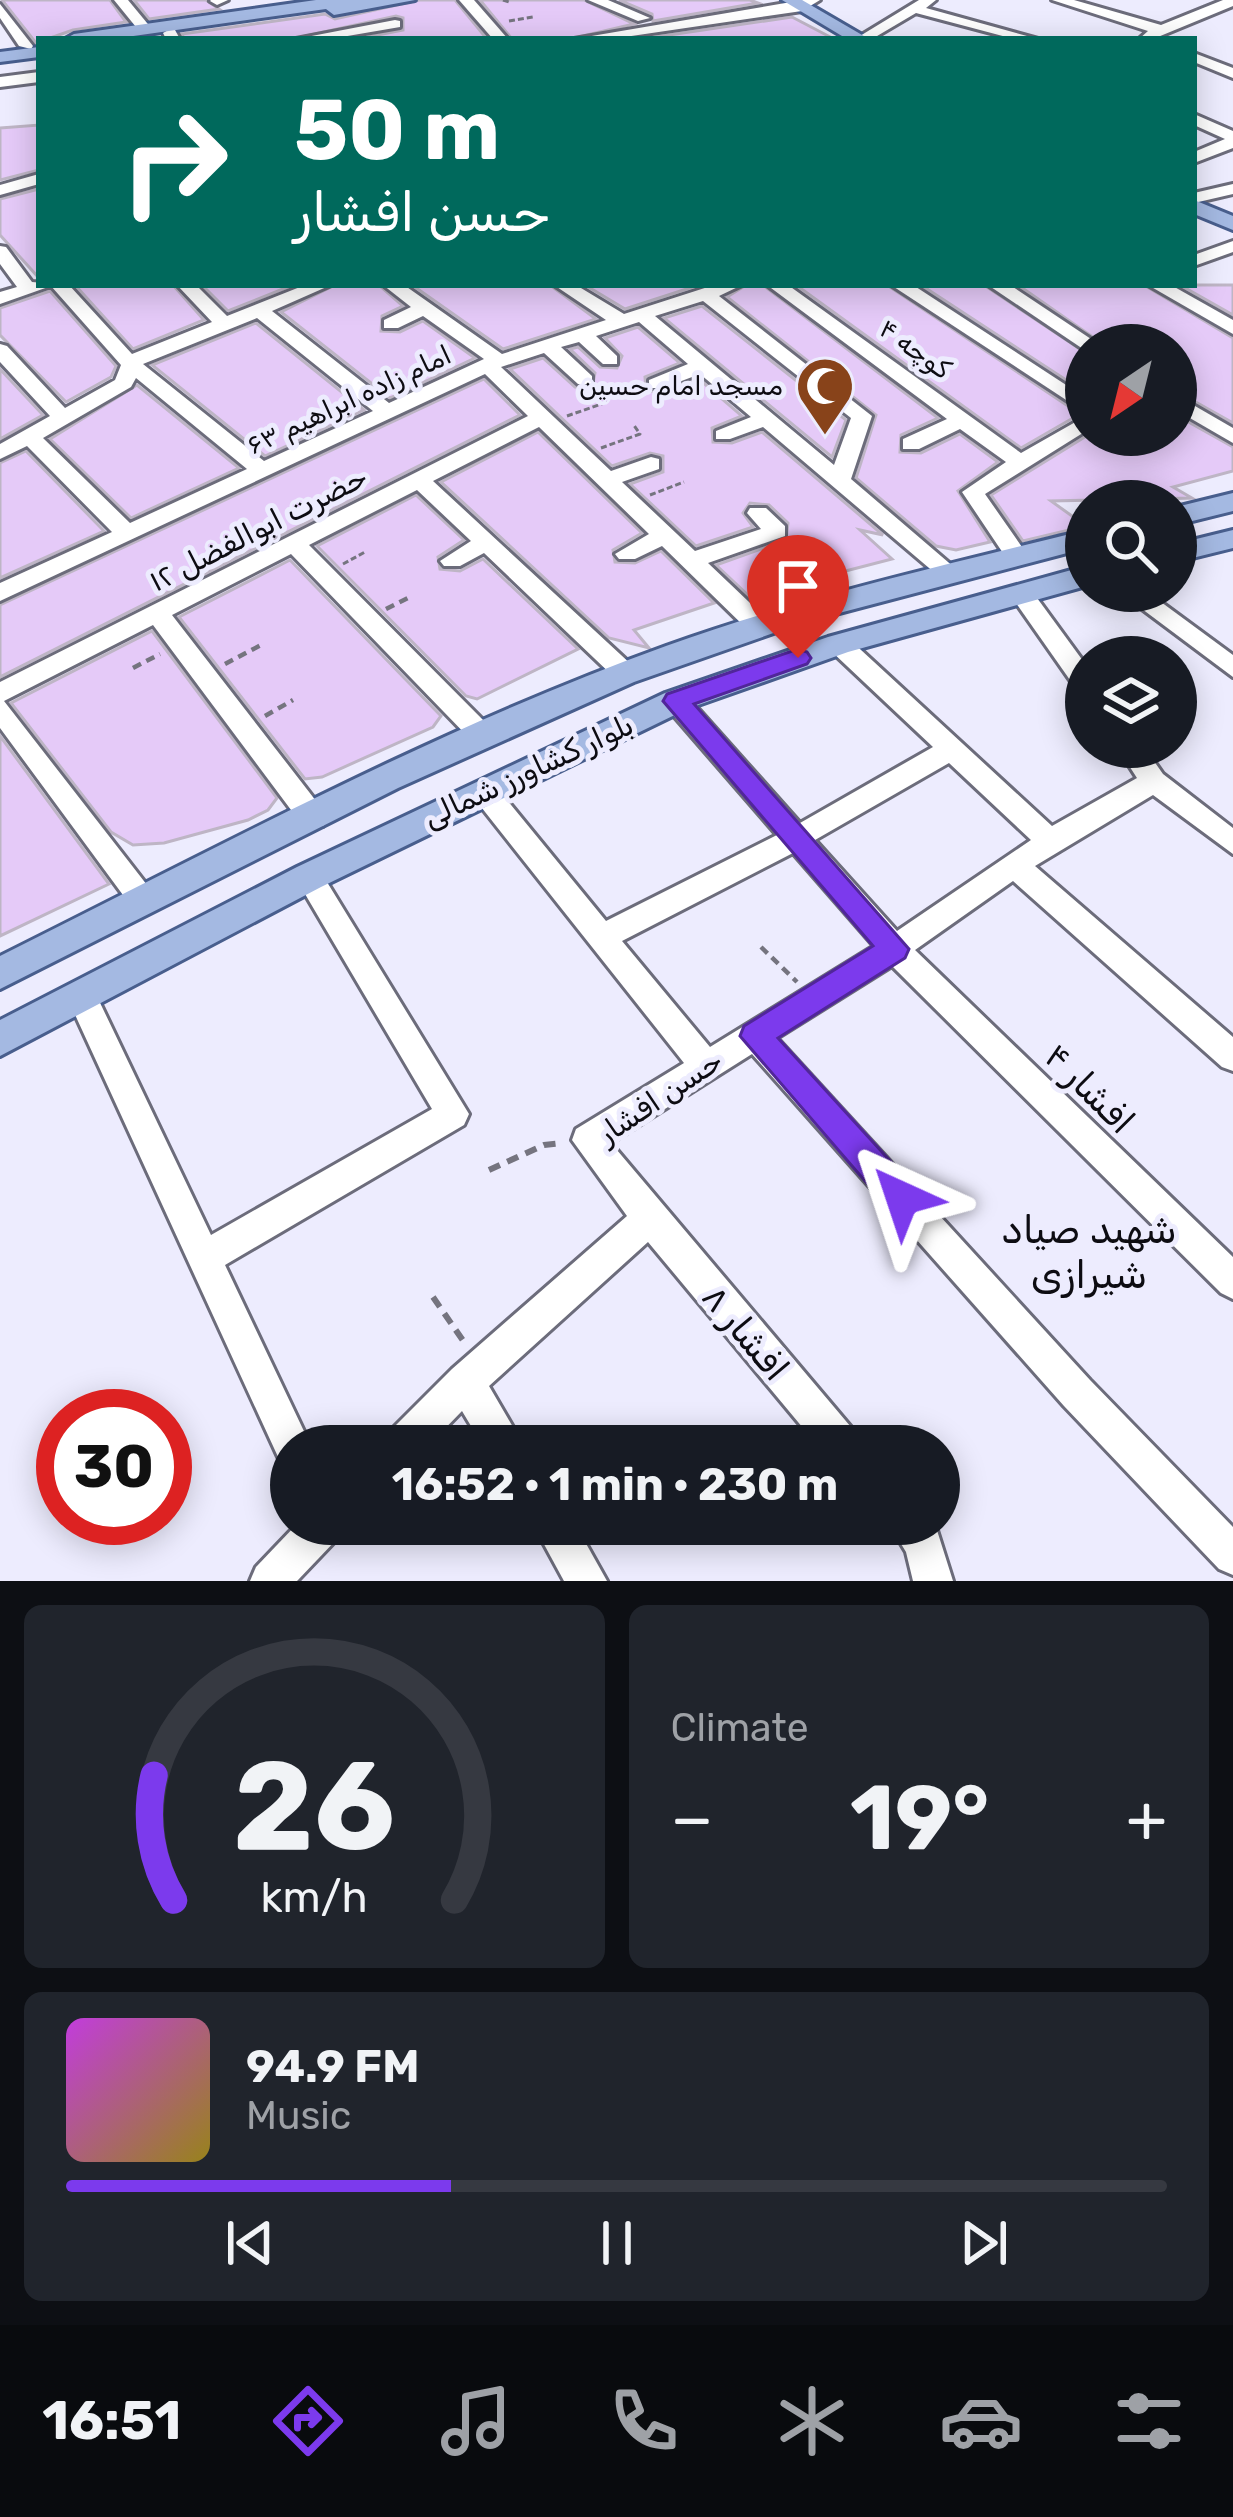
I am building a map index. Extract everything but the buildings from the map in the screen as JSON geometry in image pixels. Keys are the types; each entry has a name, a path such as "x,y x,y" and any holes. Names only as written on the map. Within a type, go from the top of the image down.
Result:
{"main road":[{"path":"137,34 261,6 352,0"},
{"path":"137,34 171,36 406,0"},
{"path":"774,0 800,3 856,36"},
{"path":"0,53 35,47"},
{"path":"1197,204 1233,224"},
{"path":"1197,511 1233,502"},
{"path":"1197,548 1233,539"},
{"name":"بلوار کشاورز شمالی","path":"0,973 482,736 625,673 758,626 1065,544"},
{"path":"982,566 1012,578 1014,594"},
{"name":"بلوار کشاورز شمالی","path":"0,1039 309,877 676,701 839,644 1065,581"}],"street":[{"path":"121,0 137,34"},
{"path":"466,0 498,36"},
{"path":"595,0 643,18"},
{"path":"1059,0 1150,36 1221,7"},
{"path":"1189,0 1221,7 1233,27"},
{"path":"596,36 800,3"},
{"path":"380,4 405,36"},
{"path":"866,36 922,4 1022,36"},
{"path":"3,12 35,47"},
{"path":"321,36 395,24"},
{"path":"561,26 574,36"},
{"path":"1197,58 1233,73"},
{"path":"0,82 36,77"},
{"path":"1197,121 1233,139"},
{"path":"1197,157 1233,139"},
{"path":"0,190 36,180"},
{"path":"1197,201 1233,189"},
{"path":"1197,260 1233,246"},
{"path":"0,251 35,287 0,298"},
{"path":"62,288 130,364 261,470"},
{"path":"189,288 224,324"},
{"path":"0,453 124,382 130,364 315,288"},
{"path":"396,288 493,363 545,420 758,626"},
{"path":"569,288 632,318 702,366 950,574"},
{"name":"امام زاده ابراهیم ۶۳","path":"0,593 493,363 726,288"},
{"name":"کوچه ۴","path":"780,288 1018,461"},
{"path":"906,288 1065,392"},
{"path":"1003,288 1065,329"},
{"path":"1162,288 1233,328"},
{"path":"708,296 862,416 839,481"},
{"path":"391,324 424,308"},
{"path":"260,311 386,411"},
{"path":"581,333 610,360"},
{"path":"547,345 585,380"},
{"path":"0,350 63,418"},
{"path":"656,384 702,366"},
{"path":"1197,414 1233,437"},
{"path":"723,435 765,419"},
{"name":"حضرت ابوالفضل ۱۲","path":"0,693 419,479 545,420"},
{"path":"911,444 962,420"},
{"path":"1017,557 973,492 1065,434"},
{"path":"30,437 127,534"},
{"path":"607,480 651,464"},
{"path":"419,479 625,673"},
{"path":"691,561 777,531 758,513"},
{"path":"627,554 665,536"},
{"path":"293,543 482,736"},
{"path":"452,561 485,543"},
{"path":"1014,594 1065,658"},
{"path":"1158,612 1233,668"},
{"path":"158,614 313,818"},
{"path":"839,644 1050,841"},
{"name":"افشار ۴","path":"676,701 894,949 1232,1282"},
{"path":"0,709 144,902"},
{"path":"602,938 796,838 950,750"},
{"path":"1145,768 1154,781 1233,843"},
{"name":"حسن افشار","path":"650,1218 588,1140 894,949 1050,841 1154,781"},
{"path":"484,791 705,1065"},
{"path":"1015,866 1233,1058"},
{"path":"205,1257 453,1114 309,877"},
{"path":"81,995 282,1425"},
{"path":"755,1036 1077,1393 1233,1555"},
{"path":"422,1425 650,1218"},
{"name":"افشار ۸","path":"650,1218 825,1425"},
{"path":"473,1375 496,1425"},
{"path":"275,1579 305,1545"},
{"path":"566,1545 587,1581"},
{"path":"925,1545 933,1581"}],"path":[{"path":"502,0 509,2"},
{"path":"545,420 607,402"},
{"path":"581,455 640,434 633,424"},
{"path":"631,503 684,482"},
{"path":"133,668 180,643"},
{"path":"204,675 263,644"},
{"path":"244,727 293,700"},
{"path":"761,947 814,999"},
{"path":"489,1170 544,1144 588,1140"},
{"path":"433,1297 473,1375"}],"place":[{"name":"مسجد امام حسین","path":"825,437"}],"district":[{"name":"شهید صیاد شیرازی","path":"1089,1252"}],"route":[{"path":"798,658 676,701 894,949 755,1036 902,1198"}]}
